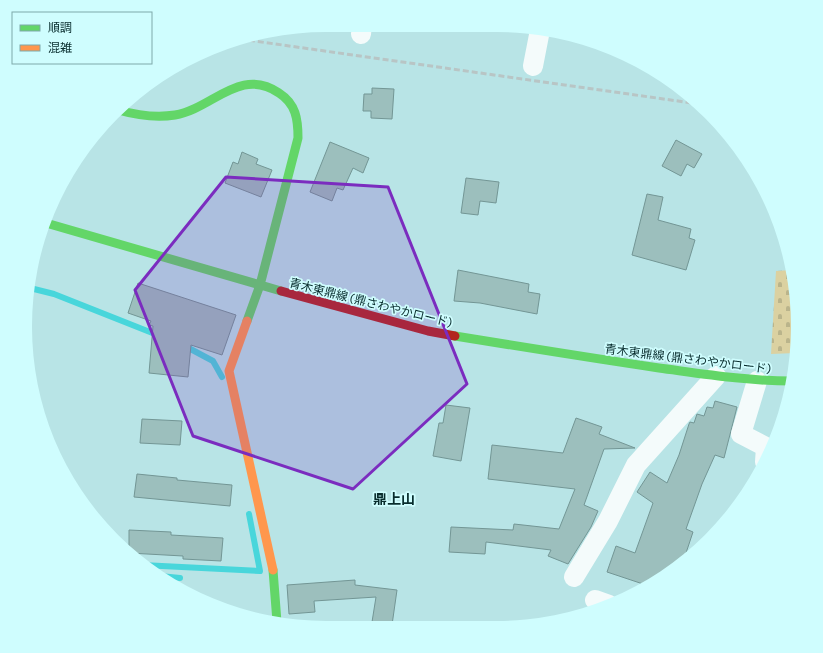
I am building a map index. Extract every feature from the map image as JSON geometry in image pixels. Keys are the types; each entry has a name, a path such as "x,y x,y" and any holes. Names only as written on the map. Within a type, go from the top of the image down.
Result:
{"main road":[{"path":"125,112 146,116 175,115 198,109 222,92 234,86 253,83 271,87 285,95 298,114 298,138 260,285 229,371 274,577 277,616"},
{"name":"青木東鼎線 (鼎さわやかロード)","path":"51,224 260,285 428,331 595,359 758,382 785,381"}],"street":[{"path":"533,66 539,36"},
{"path":"574,577 608,521 636,465 716,376"},
{"path":"758,382 741,434 766,447"}],"highlighted area":[{"path":"226,177 388,187 467,384 353,489 193,436 135,290"}],"green space":[{"path":"785,270 791,326 789,353 771,354 776,271"}],"building":[{"path":"372,88 394,89 392,119 371,118 371,111 363,111 364,94 372,94"},
{"path":"676,140 702,154 694,168 687,164 681,176 662,166"},
{"path":"330,142 369,158 363,173 353,168 343,190 337,188 332,201 310,192"},
{"path":"242,152 258,159 256,164 272,170 261,197 225,183 233,162 238,164"},
{"path":"466,178 499,182 496,203 480,201 478,215 461,213"},
{"path":"647,194 663,197 658,220 691,229 689,238 695,240 686,270 632,255"},
{"path":"458,270 529,284 528,292 540,294 537,314 480,303 454,301"},
{"path":"138,283 236,315 222,355 191,345 188,377 149,373 153,326 149,325 151,321 128,313"},
{"path":"715,401 737,407 724,458 715,455 702,484 686,529 693,532 686,552 641,583 607,572 616,546 635,553 653,503 637,492 650,472 667,483 679,455 690,422 694,423 697,414 704,416 707,407 713,408"},
{"path":"446,405 470,408 461,461 433,456 439,423 443,423"},
{"path":"576,418 602,427 599,434 635,448 604,449 584,505 598,511 591,527 568,564 548,556 551,550 486,542 485,554 449,552 451,527 513,530 514,524 559,529 575,489 488,479 492,445 563,453"},
{"path":"142,419 182,421 180,445 140,443"},
{"path":"137,474 177,478 177,480 232,485 230,506 134,497"},
{"path":"129,530 171,532 171,535 223,538 221,561 183,559 183,556 139,554 129,545"},
{"path":"355,580 355,585 397,590 393,621 372,621 376,597 314,601 315,612 289,614 287,585"}],"waterway":[{"path":"35,289 54,294 160,336"},
{"path":"183,345 213,361 222,377"},
{"path":"155,566 260,571 249,514"},
{"path":"172,577 180,578"}],"railway":[{"path":"254,41 688,102"}],"traffic: fast":[{"path":"125,112 146,116 175,115 188,111 226,92 252,84 265,86 279,93 285,97 295,112 298,138 260,285 247,321"},
{"path":"51,224 281,291"},
{"path":"455,336 692,373 785,381"},
{"path":"273,570 277,616"}],"traffic: slow":[{"path":"247,321 229,371 273,570"}],"traffic: jam":[{"path":"281,291 428,331 455,336"}],"district":[{"name":"鼎上山","path":"394,498"}]}
